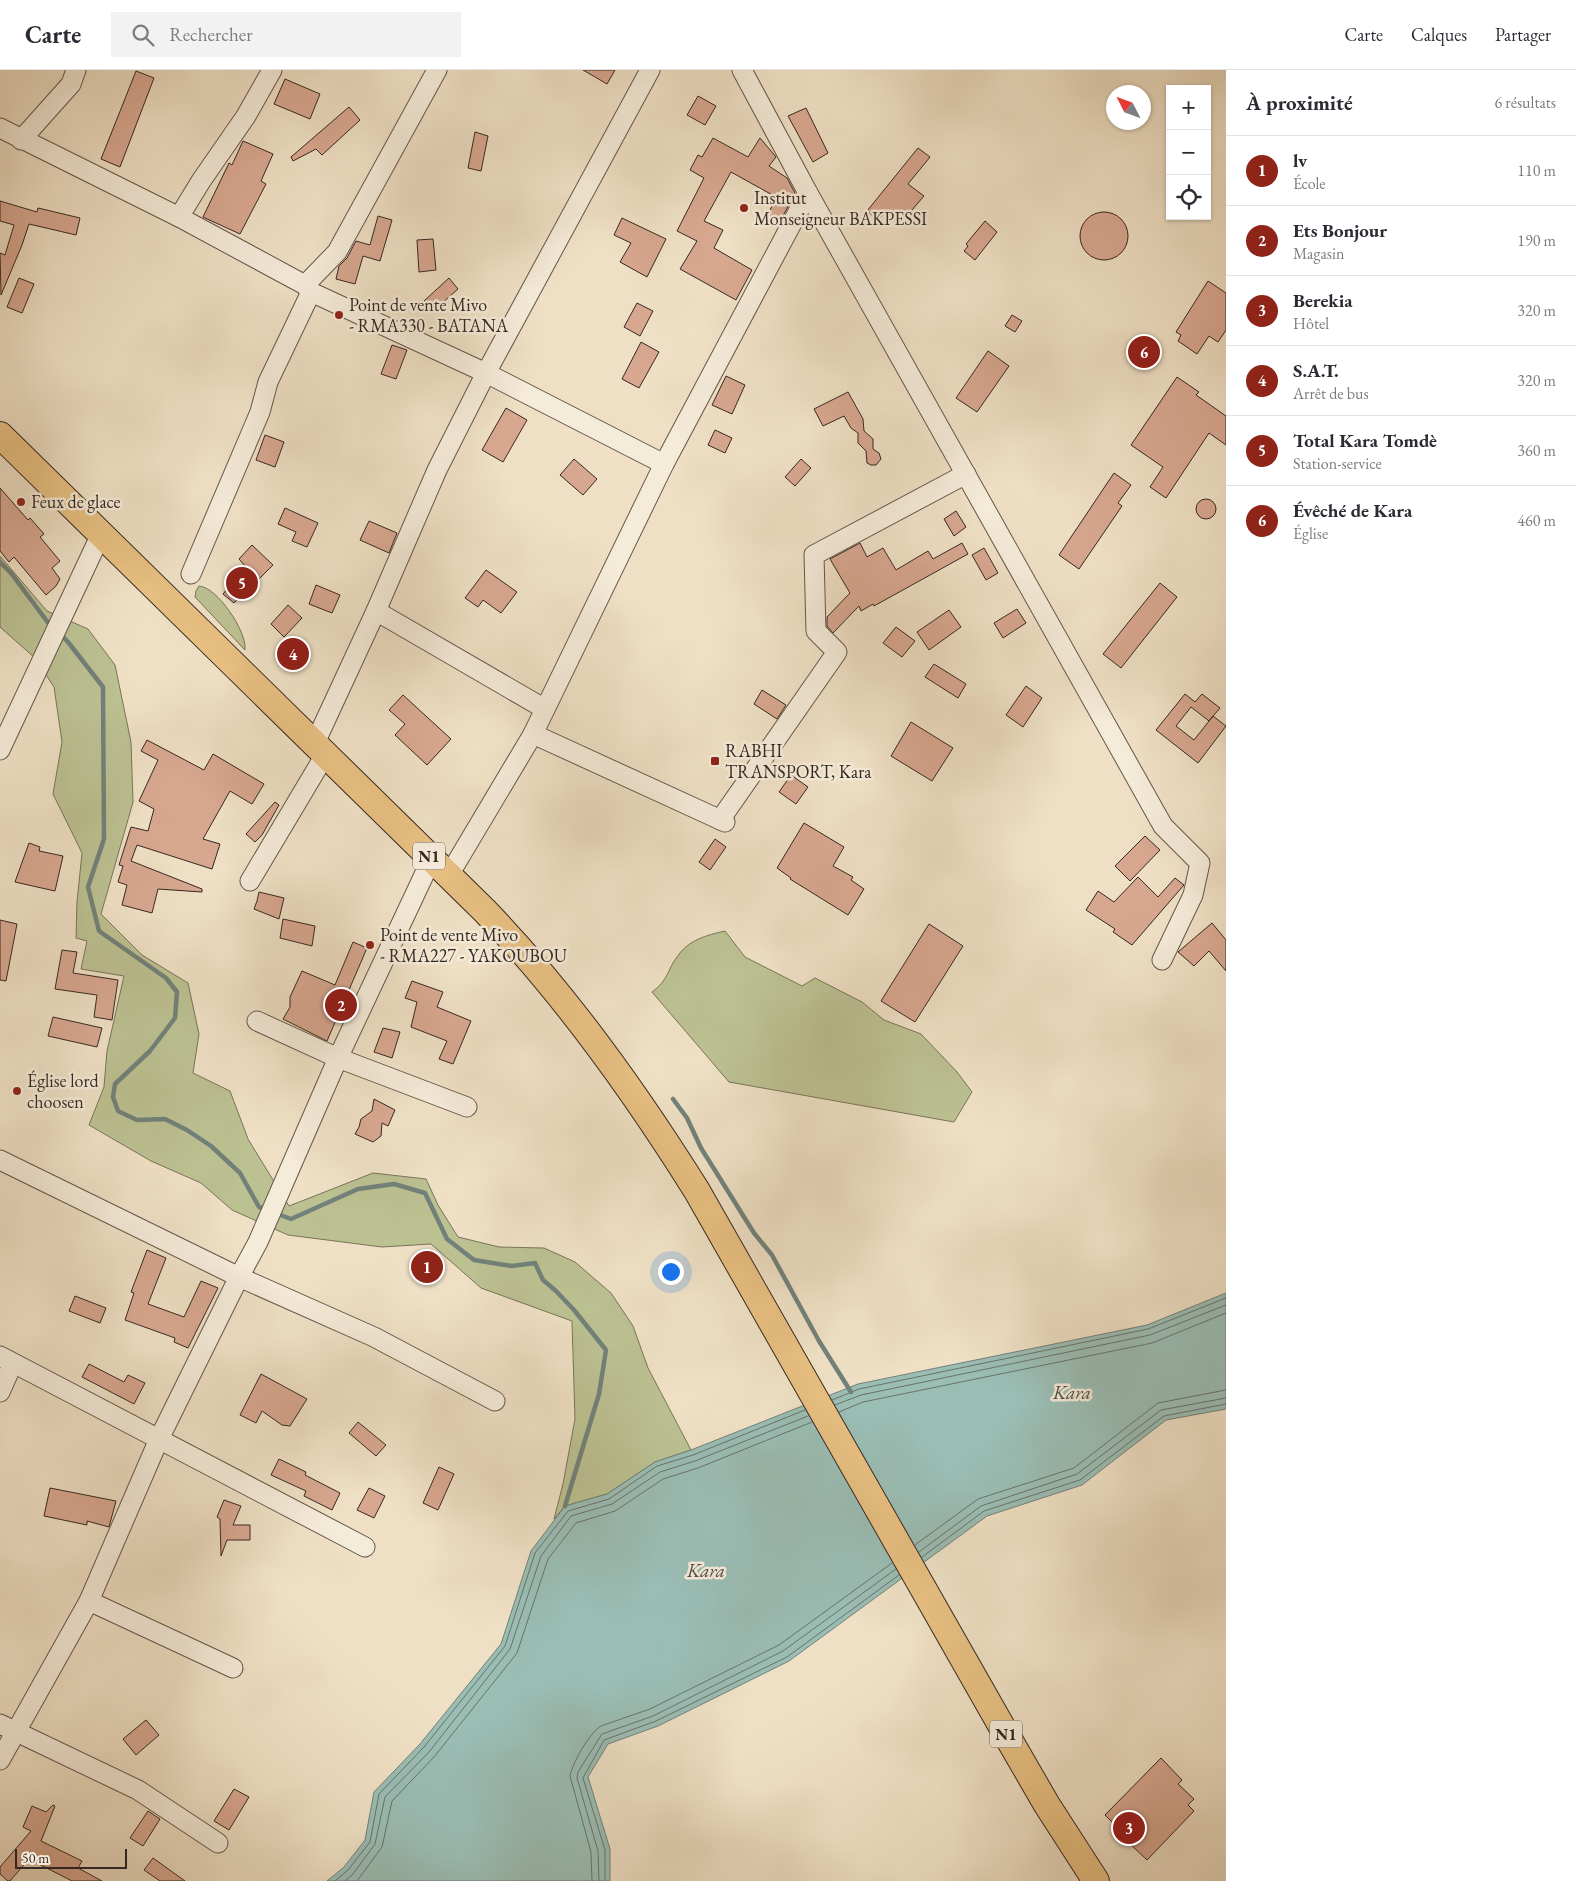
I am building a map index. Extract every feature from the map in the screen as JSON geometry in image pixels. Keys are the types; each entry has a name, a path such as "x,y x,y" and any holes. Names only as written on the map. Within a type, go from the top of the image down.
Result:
{"highway":[{"name":"N1","path":"0,435 440,867 530,960 582,1026 640,1103 697,1191 1047,1805 1096,1881"}],"street":[{"path":"21,140 71,84 76,70"},
{"path":"179,217 201,181 246,116 272,70"},
{"path":"190,574 260,412 268,382 308,289 337,252 437,70"},
{"path":"250,881 320,750 376,611 437,470 486,373 650,70"},
{"path":"742,70 808,193 1162,826 1200,863 1193,894 1162,960"},
{"path":"0,128 179,217 308,289 486,373 664,464"},
{"path":"0,1760 8,1728 89,1601 159,1439 258,1242 338,1058 440,867 533,734 664,464 808,193"},
{"path":"533,734 722,821 837,652 816,631 814,555 966,474"},
{"path":"0,750 101,534"},
{"path":"376,611 545,709"},
{"path":"257,1021 338,1058 467,1107"},
{"path":"0,1160 239,1277 374,1337 495,1401"},
{"path":"0,1392 6,1360 365,1547"},
{"path":"89,1601 234,1668"},
{"path":"8,1728 138,1790 218,1843"}],"green space":[{"path":"0,556 47,611 88,629 115,665 131,742 133,802 101,914 142,955 188,983 199,1034 193,1073 230,1091 248,1139 289,1206 373,1173 426,1179 438,1205 458,1237 499,1247 544,1248 575,1262 611,1293 633,1326 648,1368 691,1450 655,1462 607,1494 565,1506 554,1519 563,1484 575,1419 572,1321 481,1288 431,1244 382,1247 288,1235 232,1210 201,1183 151,1161 89,1125 104,1087 107,1051 124,976 81,969 87,941 76,938 77,902 82,853 53,794 62,742 54,687 35,658 0,627"},
{"path":"199,586 206,588 214,594 230,611 241,632 245,650 195,597"},
{"path":"725,931 745,957 802,986 815,978 862,1002 884,1020 921,1034 957,1072 972,1092 954,1122 729,1082 652,992 662,983 681,951 692,942"}],"water":[{"name":"Kara","path":"1226,1293 1226,1409 1166,1420 1082,1485 987,1516 789,1661 658,1726 608,1744 588,1777 610,1849 610,1881 327,1881 344,1867 365,1840 374,1792 420,1744 501,1644 531,1551 565,1506 607,1494 655,1462 691,1450 858,1384 1147,1325"}],"building":[{"path":"583,70 615,70 607,84"},
{"path":"136,71 154,78 120,167 101,159"},
{"path":"285,79 320,94 310,119 274,104"},
{"path":"698,96 716,106 705,125 687,115"},
{"path":"349,107 360,120 322,155 316,149 293,161 291,157"},
{"path":"806,108 828,153 813,162 788,116"},
{"path":"475,132 488,136 481,171 468,168"},
{"path":"713,138 748,157 760,138 776,157 769,166 787,178 795,194 779,223 767,217 776,197 731,172 704,221 723,230 714,248 752,270 736,300 680,269 697,241 677,231 704,178 690,170 698,155 702,157"},
{"path":"243,141 273,154 261,181 266,184 240,234 203,217 229,163 232,165"},
{"path":"918,148 930,157 908,184 924,196 899,225 885,213 878,220 867,211"},
{"path":"0,201 37,212 38,208 80,218 76,235 29,224 1,295 0,253 5,255 14,225 0,221"},
{"path":"1099,212 1109,212 1118,216 1124,222 1127,227 1127,245 1118,256 1109,260 1099,260 1090,256 1084,250 1080,241 1080,231 1084,222 1090,216"},
{"path":"378,216 392,220 380,261 363,256 355,284 336,279 339,266 347,258 356,241 370,245"},
{"path":"622,218 666,239 647,277 620,262 631,243 614,235"},
{"path":"985,221 997,232 975,260 964,251 968,246 966,244"},
{"path":"433,239 436,270 419,272 417,240"},
{"path":"19,278 34,284 22,313 7,307"},
{"path":"449,278 458,289 433,311 424,301"},
{"path":"1208,281 1226,293 1226,330 1218,342 1209,336 1197,354 1178,341 1181,335 1176,332"},
{"path":"637,303 653,311 640,336 624,327"},
{"path":"1012,315 1022,321 1015,332 1005,326"},
{"path":"641,342 659,352 639,388 622,379"},
{"path":"392,345 407,350 396,379 381,374"},
{"path":"988,351 1009,366 977,412 956,398"},
{"path":"726,376 745,385 732,414 712,405"},
{"path":"1177,377 1199,392 1196,395 1226,416 1226,445 1209,433 1166,498 1150,487 1163,467 1131,445"},
{"path":"848,392 863,419 864,431 873,439 873,449 879,453 881,459 876,465 867,463 866,451 858,443 858,433 851,428 844,416 823,426 814,409"},
{"path":"506,408 527,420 503,462 482,450"},
{"path":"715,430 732,438 725,453 708,445"},
{"path":"265,435 284,442 275,467 256,460"},
{"path":"574,459 597,479 583,495 560,475"},
{"path":"801,459 811,468 795,486 785,477"},
{"path":"1114,473 1131,485 1118,503 1122,506 1079,569 1059,555"},
{"path":"0,488 28,520 30,518 44,534 40,537 60,561 52,568 60,579 56,586 46,595 14,557 9,562 0,551"},
{"path":"1206,499 1213,502 1216,509 1213,516 1206,519 1199,516 1196,509 1199,502"},
{"path":"285,508 318,523 307,547 292,541 296,532 278,524"},
{"path":"956,511 966,527 954,536 944,519"},
{"path":"369,521 397,533 389,553 360,540"},
{"path":"860,543 867,557 883,548 896,570 928,551 933,559 962,543 968,554 874,606 873,604 861,611 859,606 833,633 827,626 827,617 850,593 830,559"},
{"path":"252,545 273,565 259,579 257,577 234,603 223,594 246,567 239,559"},
{"path":"984,548 998,573 986,580 972,555"},
{"path":"486,570 517,592 501,613 483,600 478,607 465,598"},
{"path":"1160,583 1177,597 1121,668 1103,654"},
{"path":"316,585 340,595 332,613 309,604"},
{"path":"288,605 302,618 284,637 271,624"},
{"path":"1017,609 1026,623 1003,638 994,623"},
{"path":"949,610 961,627 929,650 917,632"},
{"path":"896,627 915,641 902,657 883,643"},
{"path":"934,664 966,684 958,698 925,677"},
{"path":"1026,686 1042,698 1023,727 1006,715"},
{"path":"762,690 786,705 777,719 754,704"},
{"path":"1185,694 1195,702 1202,694 1220,708 1213,716 1226,726 1198,763 1156,730","holes":["1191,707 1210,720 1194,740 1176,726"]},
{"path":"403,695 451,739 427,765 395,735 405,724 389,710"},
{"path":"911,722 953,748 932,781 891,756"},
{"path":"147,740 204,770 213,754 264,784 252,804 230,791 203,839 220,844 212,869 137,845 131,861 202,889 202,892 158,889 152,913 122,905 127,885 118,882 123,866 119,865 131,827 148,831 154,809 139,801 158,760 141,751"},
{"path":"791,775 808,787 796,804 779,792"},
{"path":"275,802 279,805 262,835 255,842 246,834"},
{"path":"804,823 844,847 833,866 853,877 851,880 864,889 848,915 790,879 777,868"},
{"path":"1145,836 1160,850 1130,881 1115,866"},
{"path":"715,839 726,847 710,870 699,862"},
{"path":"29,843 40,847 39,851 63,856 55,891 15,882"},
{"path":"1138,877 1158,897 1175,878 1184,885 1132,945 1113,932 1115,929 1086,910 1098,891 1114,902"},
{"path":"259,892 284,898 279,919 254,909"},
{"path":"283,919 315,926 312,946 280,938"},
{"path":"0,920 17,924 6,981 0,980"},
{"path":"1212,923 1226,940 1226,971 1209,951 1194,966 1178,952"},
{"path":"929,924 963,946 915,1022 881,1001"},
{"path":"353,942 367,948 327,1041 283,1019 290,1007 290,997 302,971 335,985"},
{"path":"62,950 77,952 73,973 118,980 112,1020 94,1017 97,995 55,989"},
{"path":"412,981 443,992 437,1007 471,1021 453,1064 439,1059 447,1041 411,1027 417,1002 405,998"},
{"path":"53,1017 102,1028 97,1047 48,1036"},
{"path":"383,1028 400,1032 392,1058 374,1052"},
{"path":"374,1099 395,1110 388,1126 382,1123 381,1136 373,1142 355,1134 361,1119 372,1111"},
{"path":"147,1250 166,1258 148,1304 184,1317 201,1281 218,1288 188,1348 174,1342 175,1338 125,1320 134,1293 131,1292"},
{"path":"75,1296 106,1308 100,1323 69,1311"},
{"path":"89,1364 124,1382 128,1375 145,1383 134,1404 82,1377"},
{"path":"261,1374 307,1399 290,1426 282,1425 262,1411 256,1423 240,1415"},
{"path":"358,1422 386,1445 376,1456 349,1433"},
{"path":"279,1459 306,1472 305,1475 340,1493 332,1510 304,1496 306,1491 271,1475"},
{"path":"439,1467 454,1474 438,1510 423,1503"},
{"path":"50,1488 116,1501 109,1527 87,1521 87,1525 44,1516"},
{"path":"369,1488 385,1496 374,1518 357,1510"},
{"path":"224,1500 241,1506 233,1525 250,1525 250,1540 227,1540 221,1556 220,1519 217,1517"},
{"path":"146,1720 159,1735 136,1755 123,1739"},
{"path":"1161,1758 1182,1780 1178,1784 1194,1799 1188,1805 1194,1811 1147,1860 1126,1840 1128,1838 1105,1815"},
{"path":"234,1789 249,1797 229,1830 214,1821"},
{"path":"53,1805 55,1806 41,1841 82,1861 78,1868 102,1881 72,1881 29,1859 10,1881 0,1874 0,1867 31,1831 23,1827 32,1806 46,1812"},
{"path":"148,1811 160,1819 143,1846 130,1838"},
{"path":"153,1858 185,1881 160,1881 144,1870"}],"waterway":[{"path":"0,562 11,573 52,628"},
{"path":"60,634 103,687 104,839 88,887 99,931 166,978 177,992 175,1018 150,1051 115,1084 113,1097 118,1111 137,1120 165,1119 187,1130 211,1146 240,1173 259,1207 268,1210"},
{"path":"673,1099 687,1118 701,1148 754,1233 772,1255 819,1341 851,1392"},
{"path":"275,1213 291,1219 358,1189 394,1184 425,1193 447,1239 474,1260 512,1266 535,1263 543,1280 574,1310 606,1350 599,1394 565,1506"}],"place":[{"name":"Institut Monseigneur BAKPESSI","path":"744,208"},
{"name":"Point de vente Mivo - RMA330 - BATANA","path":"339,315"},
{"name":"Évêché de Kara","path":"1144,352"},
{"name":"Feux de glace","path":"21,502"},
{"name":"Total Kara Tomdè","path":"242,583"},
{"name":"S.A.T.","path":"293,654"},
{"name":"RABHI TRANSPORT, Kara","path":"715,761"},
{"name":"Point de vente Mivo - RMA227 - YAKOUBOU","path":"370,945"},
{"name":"Ets Bonjour","path":"341,1005"},
{"name":"Église lord choosen","path":"17,1091"},
{"name":"lv","path":"427,1267"},
{"name":"Berekia","path":"1129,1828"}]}
